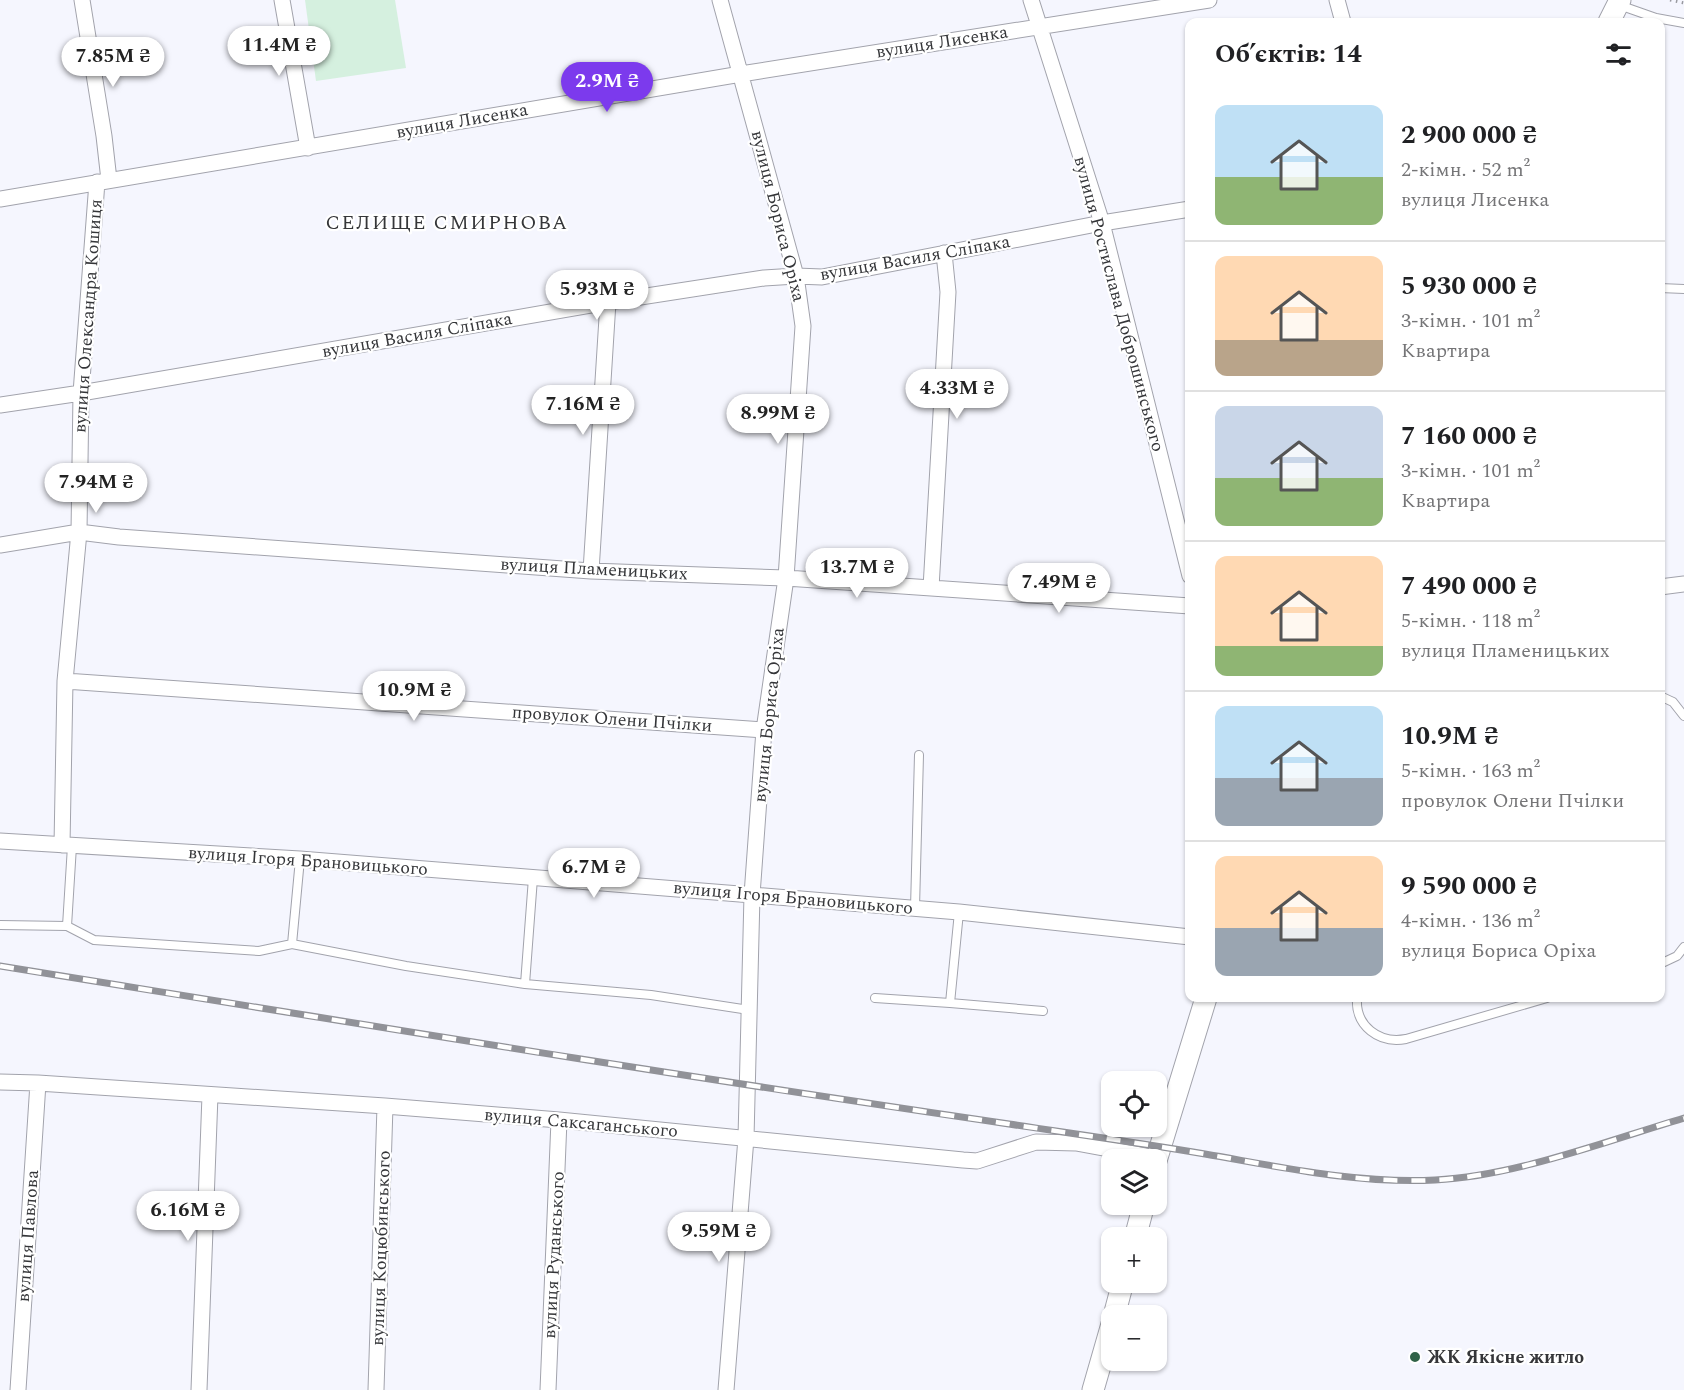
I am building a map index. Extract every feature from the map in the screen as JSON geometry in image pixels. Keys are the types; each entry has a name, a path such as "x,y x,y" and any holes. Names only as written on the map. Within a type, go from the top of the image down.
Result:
{"street":[{"name":"вулиця Олександра Кошиця","path":"67,845 65,681 79,532 81,393 103,181 104,135 82,0"},
{"path":"282,0 308,148"},
{"name":"вулиця Бориса Оріха","path":"720,0 796,276 803,326 786,578 764,730 752,895 746,1138"},
{"name":"вулиця Ростислава Доброшинського","path":"1031,0 1102,223 1185,556"},
{"path":"1337,0 1342,18"},
{"name":"вулиця Лисенка","path":"0,199 741,74 1199,1"},
{"name":"вулиця Василя Сліпака","path":"0,405 608,302 764,278 822,277 1102,223 1185,210"},
{"path":"931,588 948,292 945,253"},
{"path":"591,571 608,302"},
{"name":"вулиця Пламеницьких","path":"0,545 79,532 131,538 591,571 786,578 1185,606"},
{"path":"1665,586 1684,584"},
{"name":"провулок Олени Пчілки","path":"65,681 764,730"},
{"name":"вулиця Ігоря Брановицького","path":"0,841 300,859 915,908 1185,936"},
{"path":"1160,1149 1205,1002"},
{"name":"вулиця Саксаганського","path":"0,1082 385,1106 560,1120 977,1161 1036,1142 1076,1143 1106,1149"},
{"name":"вулиця Павлова","path":"18,1390 38,1083"},
{"path":"199,1390 210,1095"},
{"name":"вулиця Коцюбинського","path":"376,1390 385,1106"},
{"name":"вулиця Руданського","path":"548,1390 560,1120"},
{"path":"726,1390 746,1138"},
{"path":"1094,1390 1101,1364"}],"lane":[{"path":"1612,7 1656,18"},
{"path":"1665,20 1684,23"},
{"path":"1665,288 1684,289"},
{"path":"1665,698 1673,702 1684,716"},
{"path":"915,908 919,755"},
{"path":"67,845 67,926"},
{"path":"292,944 300,859"},
{"path":"525,984 533,878"},
{"path":"950,1003 959,912"},
{"path":"0,925 67,926 94,940 259,951 292,944 406,966 525,984 651,995 749,1010"},
{"path":"1665,962 1677,956 1684,947"},
{"path":"875,998 1043,1011"},
{"path":"1357,1002 1359,1016 1372,1033 1385,1039 1399,1040 1533,1002"}],"path":[{"path":"1670,0 1684,3"}],"green space":[{"path":"305,0 395,0 406,68 316,81"}],"railway":[{"path":"0,966 630,1067 1132,1142 1348,1177 1406,1181 1466,1177 1497,1172 1561,1156 1684,1118"}],"place":[{"name":"ЖК Якісне житло","path":"1415,1357"}],"district":[{"name":"СЕЛИЩЕ СМИРНОВА","path":"447,223"}]}
